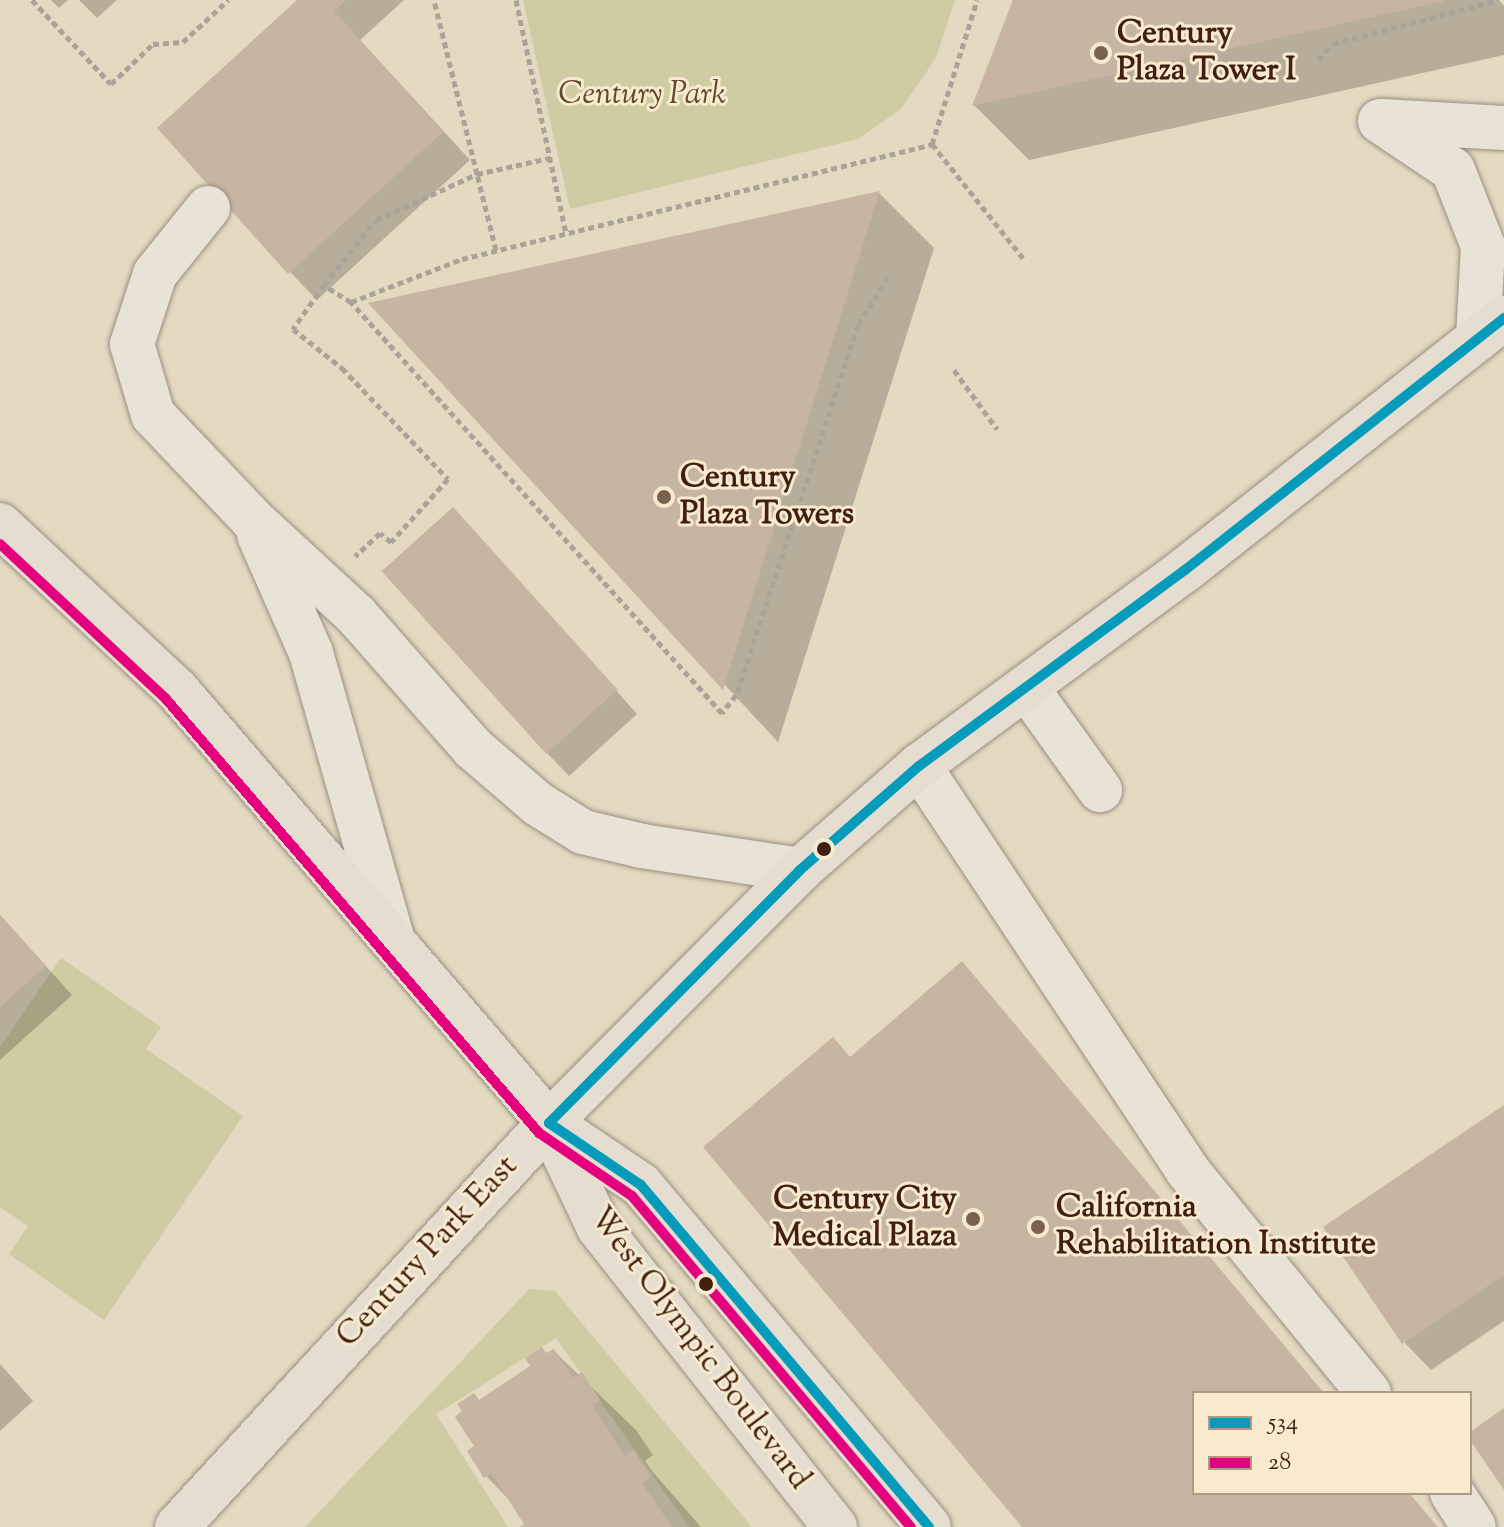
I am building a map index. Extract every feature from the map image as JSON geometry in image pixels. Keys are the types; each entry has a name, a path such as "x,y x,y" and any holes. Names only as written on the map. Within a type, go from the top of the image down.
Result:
{"main road":[{"name":"Century Park East","path":"177,1527 549,1123 800,870 919,766 1185,570 1491,329"},
{"name":"West Olympic Boulevard","path":"0,525 176,689 549,1123 599,1228 835,1527"},
{"name":"West Olympic Boulevard","path":"549,1123 641,1185 929,1527"}],"lane":[{"path":"1491,329 1483,246 1453,170 1380,121 1504,128"},
{"path":"208,208 155,274 132,344 153,415 252,519 357,616 473,748 538,804 583,832 627,843 800,870"},
{"path":"252,519 311,653 392,938"},
{"path":"1026,687 1100,790"},
{"path":"919,766 1187,1170 1367,1391"},
{"path":"1453,1495 1474,1527"}],"path":[{"path":"32,0 111,84 153,44 183,42 228,0"},
{"path":"434,0 496,250"},
{"path":"516,0 566,233"},
{"path":"932,144 977,0"},
{"path":"1318,60 1333,44 1498,0"},
{"path":"351,302 496,250 932,144"},
{"path":"932,144 1023,258"},
{"path":"369,543 380,533 391,542 448,479 342,368 293,329 376,220 477,174 550,158"},
{"path":"324,285 351,302 722,713 736,695 858,325 888,277"},
{"path":"954,370 997,429"}],"green space":[{"name":"Century Park","path":"523,0 955,0 936,58 901,109 858,139 570,209"},
{"path":"61,958 161,1027 146,1049 243,1116 104,1320 9,1254 28,1226 0,1207 0,1047"},
{"path":"529,1289 555,1291 752,1527 689,1527 556,1338 436,1414 508,1527 305,1527"}],"building":[{"path":"297,0 346,0 334,11 443,132 288,274 157,128"},
{"name":"Century Plaza Tower I","path":"1013,0 1444,0 1444,1 972,106"},
{"name":"Century Plaza Towers","path":"880,191 723,690 368,303"},
{"path":"453,507 618,690 546,754 382,571"},
{"path":"0,915 46,966 0,1007"},
{"name":"Century City Medical Plaza","path":"962,961 1322,1391 1192,1391 1192,1495 1411,1495 1438,1527 1022,1527 703,1147 833,1037 850,1057"},
{"path":"1504,1105 1504,1275 1402,1344 1323,1227"},
{"path":"542,1347 546,1353 554,1349 573,1378 582,1372 600,1400 592,1405 625,1456 633,1450 651,1477 642,1483 672,1527 519,1527 524,1524 491,1473 484,1478 467,1451 474,1446 455,1417 462,1411 457,1404 474,1393 479,1400 530,1366 525,1358"},
{"path":"1504,1408 1504,1490 1472,1443 1472,1431"}],"transit line":[{"name":"534","path":"549,1123 800,870 919,766 1185,570 1504,318"},
{"name":"28","path":"0,544 166,699 539,1133 632,1196 911,1527"},
{"name":"534","path":"549,1123 641,1185 929,1527"}],"place":[{"name":"Century Plaza Tower I","path":"1101,53"},
{"name":"Century Plaza Towers","path":"664,497"},
{"name":"Century City Medical Plaza","path":"973,1219"},
{"name":"California Rehabilitation Institute","path":"1038,1227"}]}
